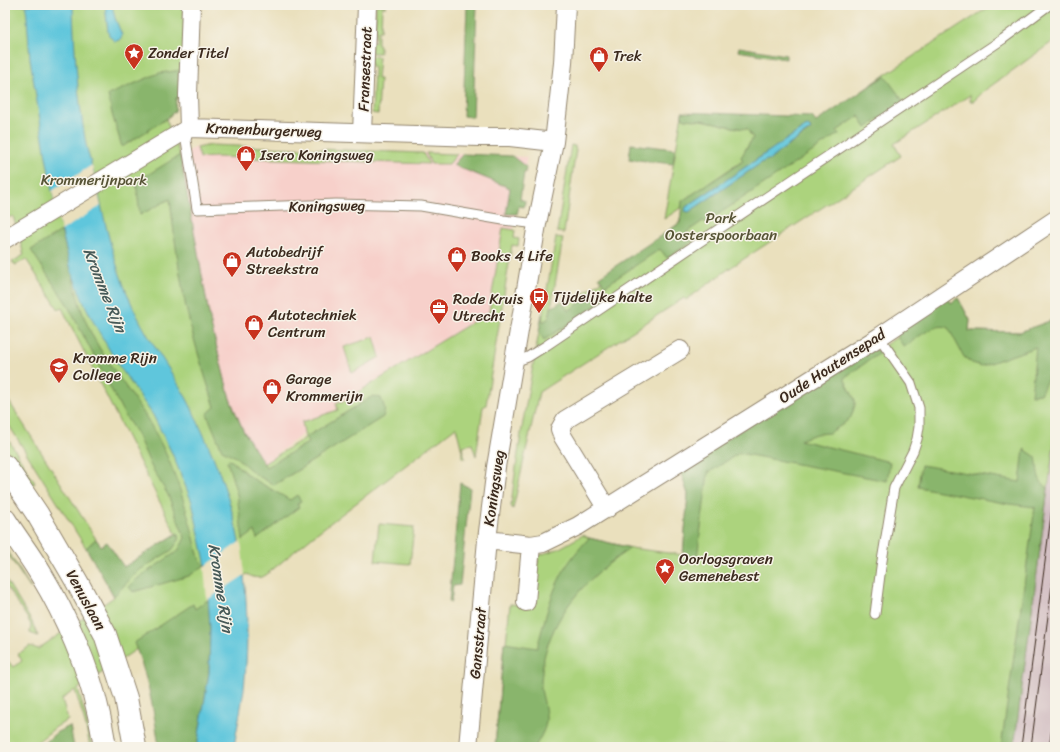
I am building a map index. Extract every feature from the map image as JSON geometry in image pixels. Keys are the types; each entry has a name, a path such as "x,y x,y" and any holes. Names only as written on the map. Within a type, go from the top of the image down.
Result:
{"main road":[{"name":"Venuslaan","path":"5,466 38,515 105,634 126,698 135,747"},
{"name":"Venuslaan","path":"5,520 42,576 61,611 94,693 105,747"}],"street":[{"path":"189,128 188,96 191,5"},
{"name":"Fransestraat","path":"362,133 367,5"},
{"name":"Koningsweg","path":"488,540 496,467 538,224 554,142 563,62 566,5"},
{"name":"Kranenburgerweg","path":"5,239 189,128 510,137 554,142"},
{"name":"Oude Houtensepad","path":"488,540 531,545 543,543 559,536 607,509 879,337 1055,220"},
{"path":"607,509 562,437 560,429 564,420 680,350"},
{"name":"Gansstraat","path":"468,747 488,540"},
{"path":"526,602 531,545"}],"lane":[{"path":"514,362 528,357 547,345 698,242 1003,39 1048,5"},
{"name":"Koningsweg","path":"189,128 186,140 197,209 336,204 421,206 503,220 538,224"},
{"path":"875,614 880,567 894,488 913,451 919,427 919,408 911,383 879,337"}],"shaded area":[{"path":"197,147 284,147 527,157 499,306 358,392 264,464 243,430 230,399 210,320 180,155"},
{"path":"1055,436 1055,747 1014,747 1032,612"}],"green space":[{"name":"Krommerijnpark","path":"5,5 185,5 182,98 176,98 175,111 166,119 180,155 211,325 230,399 243,430 263,464 305,438 302,422 338,410 336,403 342,402 489,312 503,228 515,230 514,238 519,239 518,246 512,245 486,405 483,407 476,456 472,444 462,446 465,459 462,457 456,427 313,536 266,575 256,578 247,574 78,689 87,721 92,747 90,747 85,723 75,690 62,699 68,720 56,727 31,747 5,747 5,663 8,661 13,667 22,661 18,654 30,646 38,649 114,597 103,576 122,564 124,567 176,534 62,308 59,310 26,259 16,265 12,262 24,255 13,216 5,219","holes":["373,396 385,409 382,417 279,482 266,468 308,443 307,437"]},
{"path":"376,5 386,5 386,7 382,7 381,31 378,31 380,53 371,53 371,42 375,42"},
{"path":"467,5 477,5 473,117 463,116"},
{"name":"Park Oosterspoorbaan","path":"992,5 1055,5 1055,40 984,91 974,101 970,101 970,95 894,144 901,156 730,268 686,300 684,298 539,392 513,509 511,506 521,436 556,237 563,238 550,314 602,281 679,223 685,203 811,121 817,124 883,76"},
{"path":"739,47 786,55 786,59 738,51"},
{"path":"370,56 379,57 377,79 380,79 378,114 372,113 374,67 371,67"},
{"path":"183,70 182,98 176,98 175,111 166,119 122,147 108,95 159,73"},
{"path":"885,76 904,102 866,128 859,116 837,131 839,134 705,223 703,221 687,232 693,241 667,258 660,249 605,286 599,277 680,223 682,201 743,161 741,157 753,138 747,129 706,121 686,119 682,117 682,112 812,117 816,122","holes":["805,127 810,127 811,130 771,159 764,161 689,212 686,211 686,207"]},
{"path":"682,114 682,117 691,120 707,121 747,129 753,138 745,150 743,160 683,201 682,207 664,219"},
{"path":"631,144 675,149 673,164 629,159"},
{"path":"211,145 423,153 429,164 216,157 200,158 197,148"},
{"path":"571,145 575,146 576,149 564,233 557,232"},
{"path":"426,153 457,154 449,164 431,164"},
{"path":"463,154 512,156 526,167 520,199 525,201 524,207 519,206 517,214 506,214 510,188 453,165"},
{"path":"180,155 211,325 230,399 243,430 266,467 308,443 306,437 373,396 381,398 385,409 383,417 274,485 255,474 236,457 222,450 207,414 215,407 199,358 186,308 170,199 140,215 136,182"},
{"path":"61,231 77,296 86,322 100,349 152,427 168,458 180,491 199,558 205,565 189,576 133,592 129,587 138,578 178,551 185,538 168,495 151,466 137,434 124,414 67,304 31,250"},
{"path":"604,287 610,296 544,340 539,332 542,314 543,322 549,318 551,308 562,301 568,311"},
{"path":"948,297 951,303 958,298 970,320 969,331 1020,332 1055,319 1055,436 1014,747 495,747 504,643 506,643 510,604 531,606 539,555 558,549 583,535 589,538 631,548 683,555 688,494 681,473 681,468 871,348 876,351 897,337 897,331"},
{"path":"948,297 951,303 958,298 970,320 969,331 1020,332 1055,319 1055,334 1051,345 1052,370 1040,394 1031,395 1036,347 982,366 972,363 964,357 948,327 942,326 930,329 904,347 897,337 897,331"},
{"path":"374,337 380,357 352,373 344,347"},
{"path":"871,348 881,352 844,378 855,400 851,417 829,433 816,434 800,440 890,462 887,481 739,453 708,473 697,558 683,555 688,494 681,473 681,468"},
{"path":"5,395 96,539 86,548 5,419"},
{"path":"5,434 35,483 30,486 5,447"},
{"path":"1024,449 1036,457 1039,478 1048,488 1014,747 1001,747 1035,507 1009,504 918,487 921,465 1020,482"},
{"path":"229,460 250,477 290,500 297,495 301,501 297,504 299,507 257,539 255,531 243,540 237,494 227,461"},
{"path":"460,483 470,488 460,585 453,586 451,602 449,602"},
{"path":"379,524 414,527 410,564 375,561"},
{"path":"178,533 179,540 172,550 138,571 114,596 86,548 96,539 101,546 107,542 124,567"},
{"path":"589,538 631,548 593,577 571,601 554,629 545,654 541,677 541,689 546,722 543,732 535,747 495,747 504,643 537,648 558,581 572,558"},
{"path":"5,547 31,588 5,550"},
{"path":"5,578 32,622 38,636 30,633 31,625 5,584"},
{"path":"209,599 209,673 197,747 159,747 150,694 134,643 193,604 195,609"},
{"path":"70,726 74,747 40,747 57,732"}],"water":[{"name":"Kromme Rijn","path":"26,5 73,5 74,40 83,127 87,149 114,257 135,312 180,386 193,411 219,471 233,514 242,560 247,616 247,653 244,689 234,747 197,747 209,673 210,628 206,566 192,502 172,453 153,415 117,363 94,323 82,299 71,270 52,191 44,145 30,59"},
{"path":"105,5 112,5 115,18 122,35 118,40 114,41 109,35"},
{"path":"808,126 811,129 810,130 771,159 764,161 689,212 685,211 686,207"}],"pier":[{"path":"92,165 101,206 61,231 52,191"},
{"path":"241,541 245,575 207,600 204,567"}],"tram line":[{"path":"1021,747 1055,485"},
{"path":"1031,747 1055,562"}],"railway":[{"path":"1051,747 1055,718"}],"place":[{"name":"Zonder Titel","path":"134,70"},
{"name":"Trek","path":"599,73"},
{"name":"Isero Koningsweg","path":"246,172"},
{"name":"Books 4 Life","path":"457,273"},
{"name":"Autobedrijf Streekstra","path":"232,278"},
{"name":"Tijdelijke halte","path":"539,314"},
{"name":"Rode Kruis Utrecht","path":"439,325"},
{"name":"Autotechniek Centrum","path":"254,341"},
{"name":"Kromme Rijn College","path":"59,384"},
{"name":"Garage Krommerijn","path":"272,405"},
{"name":"Oorlogsgraven Gemenebest","path":"665,585"}]}
